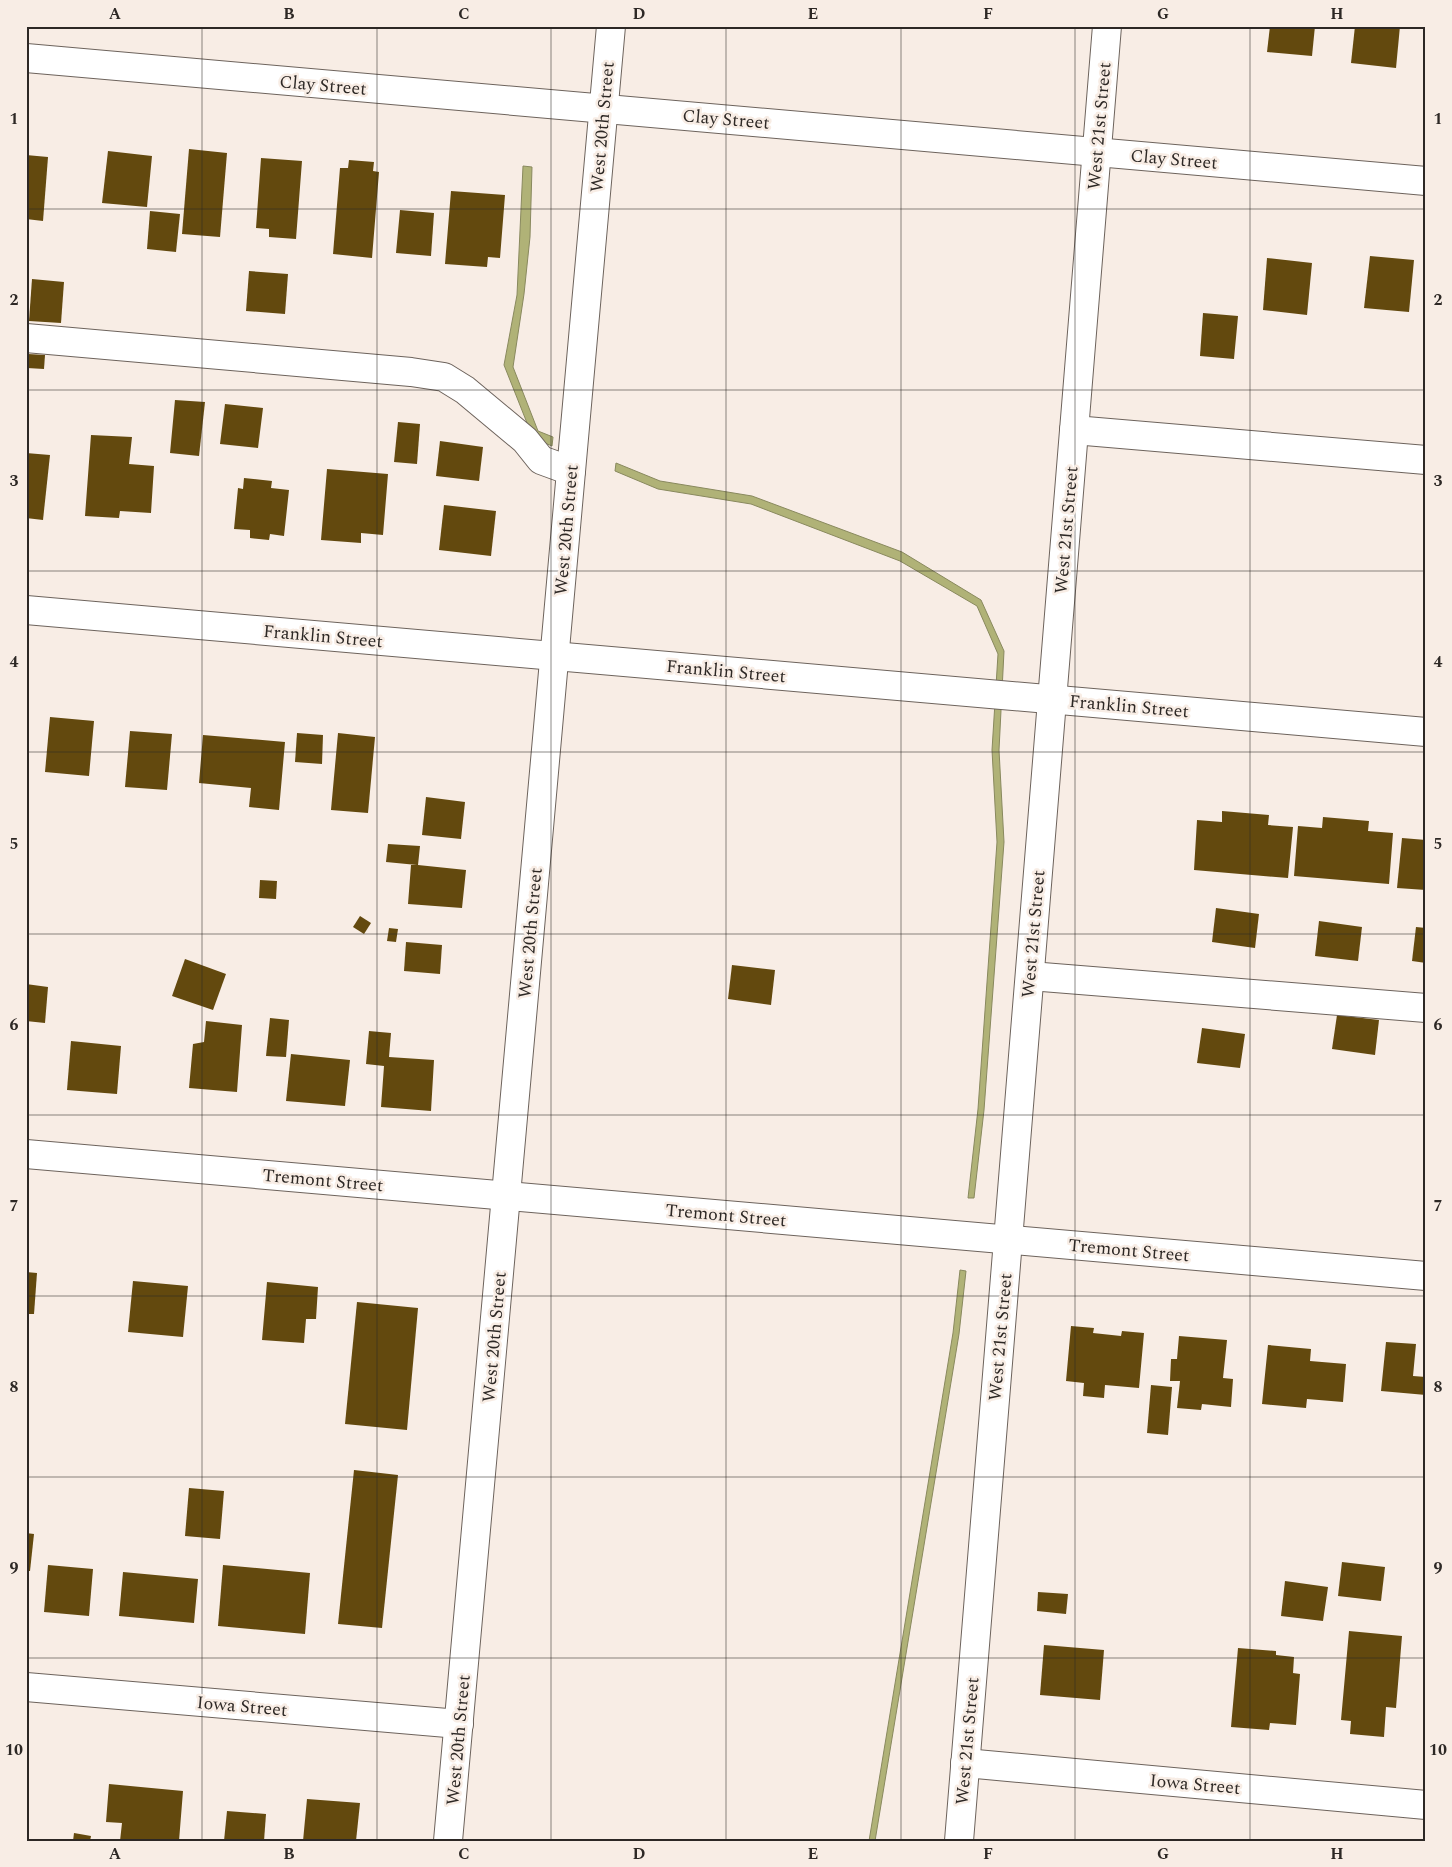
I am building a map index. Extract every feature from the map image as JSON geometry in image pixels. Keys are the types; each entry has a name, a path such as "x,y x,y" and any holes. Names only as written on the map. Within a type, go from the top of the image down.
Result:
{"street":[{"name":"West 20th Street","path":"448,1841 611,26"},
{"name":"West 21st Street","path":"959,1841 1107,26"},
{"name":"Clay Street","path":"26,58 1426,182"},
{"path":"26,338 411,372 444,377 465,390 525,440 541,460 571,471"},
{"path":"1074,430 1426,460"},
{"name":"Franklin Street","path":"26,610 1426,732"},
{"path":"1030,976 1426,1008"},
{"name":"Tremont Street","path":"26,1154 1426,1276"},
{"name":"Iowa Street","path":"26,1687 459,1724"},
{"name":"Iowa Street","path":"965,1763 1426,1805"}],"shaded area":[{"path":"523,166 532,167 530,237 513,367 538,431 553,437 552,446 533,438 504,365 517,295"},
{"path":"616,463 660,481 752,496 902,552 981,600 1004,651 999,750 1004,842 984,1110 974,1198 968,1198 978,1109 997,842 992,750 998,654 977,606 900,561 751,504 658,489 615,471"},
{"path":"960,1270 966,1271 959,1334 875,1841 869,1841 953,1333"}],"building":[{"path":"1270,26 1315,26 1312,56 1267,52"},
{"path":"1355,26 1400,26 1396,68 1351,63"},
{"path":"189,149 227,153 220,237 182,234"},
{"path":"108,151 152,156 147,207 102,203"},
{"path":"26,155 48,157 43,221 26,219"},
{"path":"261,158 302,161 296,239 269,237 269,229 256,228"},
{"path":"349,160 374,162 373,171 379,172 372,258 333,254 340,168 348,168"},
{"path":"451,191 505,195 500,258 488,257 487,267 445,264"},
{"path":"400,210 434,213 431,256 396,253"},
{"path":"150,211 180,214 176,252 147,249"},
{"path":"1370,256 1414,260 1409,312 1364,308"},
{"path":"1267,258 1312,263 1307,315 1263,310"},
{"path":"249,271 288,274 285,314 246,311"},
{"path":"32,279 64,282 61,323 29,321"},
{"path":"1203,313 1238,316 1234,359 1200,356"},
{"path":"28,354 45,355 44,369 27,368"},
{"path":"175,400 205,402 199,456 170,453"},
{"path":"225,404 263,408 258,448 220,444"},
{"path":"398,422 420,424 417,464 394,462"},
{"path":"91,435 132,437 129,464 154,466 151,513 120,511 119,518 85,516"},
{"path":"440,441 483,447 479,481 436,476"},
{"path":"26,453 50,455 43,520 26,518"},
{"path":"327,469 388,474 383,535 361,533 361,543 321,540"},
{"path":"244,478 272,481 271,488 289,490 284,536 270,534 269,540 250,538 250,530 234,529 238,488 243,489"},
{"path":"444,505 496,511 491,556 439,550"},
{"path":"50,717 94,721 89,776 45,772"},
{"path":"130,731 172,734 167,790 125,787"},
{"path":"297,733 323,735 322,764 295,762"},
{"path":"338,733 375,737 368,813 331,810"},
{"path":"203,735 285,742 279,810 249,807 251,788 199,783"},
{"path":"426,797 465,802 461,839 422,835"},
{"path":"1222,811 1269,815 1268,825 1293,827 1288,878 1194,870 1197,820 1222,822"},
{"path":"1323,817 1369,821 1368,831 1393,833 1389,884 1294,876 1298,826 1322,828"},
{"path":"1402,838 1426,840 1426,890 1397,888"},
{"path":"388,844 420,846 418,865 466,870 462,908 408,904 411,865 417,865 386,862"},
{"path":"260,880 277,881 276,899 259,898"},
{"path":"1216,908 1259,914 1255,948 1212,942"},
{"path":"360,916 371,923 364,934 353,927"},
{"path":"1319,921 1362,927 1358,961 1315,956"},
{"path":"1416,927 1426,928 1426,963 1412,961"},
{"path":"389,928 398,929 396,942 387,941"},
{"path":"406,942 442,945 440,974 404,971"},
{"path":"185,959 226,974 213,1010 172,996"},
{"path":"732,965 775,970 771,1005 728,999"},
{"path":"26,984 48,987 45,1023 26,1021"},
{"path":"1337,1015 1379,1020 1375,1055 1332,1049"},
{"path":"270,1018 289,1020 286,1057 266,1056"},
{"path":"206,1021 242,1025 237,1092 189,1088 193,1044 204,1042"},
{"path":"1202,1028 1245,1034 1240,1068 1197,1063"},
{"path":"369,1031 391,1033 389,1057 434,1060 431,1111 381,1107 384,1066 366,1064"},
{"path":"71,1041 121,1046 117,1094 67,1090"},
{"path":"291,1054 350,1060 345,1106 286,1101"},
{"path":"26,1272 37,1273 34,1314 26,1314"},
{"path":"133,1281 188,1286 183,1337 128,1332"},
{"path":"267,1282 318,1287 316,1319 306,1319 304,1343 262,1340"},
{"path":"357,1302 418,1308 407,1430 345,1424"},
{"path":"1071,1326 1094,1328 1093,1333 1121,1336 1122,1331 1144,1333 1139,1388 1105,1385 1104,1398 1083,1396 1084,1383 1066,1381"},
{"path":"1179,1336 1227,1340 1223,1378 1233,1379 1231,1407 1202,1404 1201,1410 1177,1408 1180,1381 1170,1381 1171,1359 1177,1359"},
{"path":"1386,1342 1416,1344 1413,1376 1426,1377 1426,1395 1381,1391"},
{"path":"1268,1345 1311,1349 1310,1361 1346,1364 1343,1402 1307,1399 1306,1408 1262,1404"},
{"path":"1151,1385 1172,1387 1168,1435 1147,1433"},
{"path":"354,1470 398,1475 382,1628 338,1624"},
{"path":"189,1488 224,1491 220,1539 185,1536"},
{"path":"26,1533 34,1534 30,1571 26,1571"},
{"path":"1342,1562 1385,1567 1381,1601 1338,1596"},
{"path":"48,1565 93,1569 89,1616 44,1612"},
{"path":"223,1565 310,1573 305,1634 218,1626"},
{"path":"123,1572 198,1579 194,1623 119,1616"},
{"path":"1285,1581 1328,1587 1323,1621 1281,1616"},
{"path":"1038,1592 1068,1594 1066,1614 1037,1611"},
{"path":"1349,1631 1402,1636 1396,1708 1386,1707 1384,1737 1350,1734 1351,1721 1341,1720"},
{"path":"1044,1645 1104,1650 1100,1700 1040,1695"},
{"path":"1238,1648 1276,1651 1276,1655 1294,1657 1293,1673 1300,1674 1296,1725 1270,1723 1269,1730 1231,1727"},
{"path":"109,1784 183,1791 179,1841 120,1841 122,1823 106,1822"},
{"path":"307,1799 360,1803 356,1841 303,1841"},
{"path":"227,1811 266,1814 264,1841 224,1841"},
{"path":"74,1833 91,1836 90,1841 73,1841"}]}
